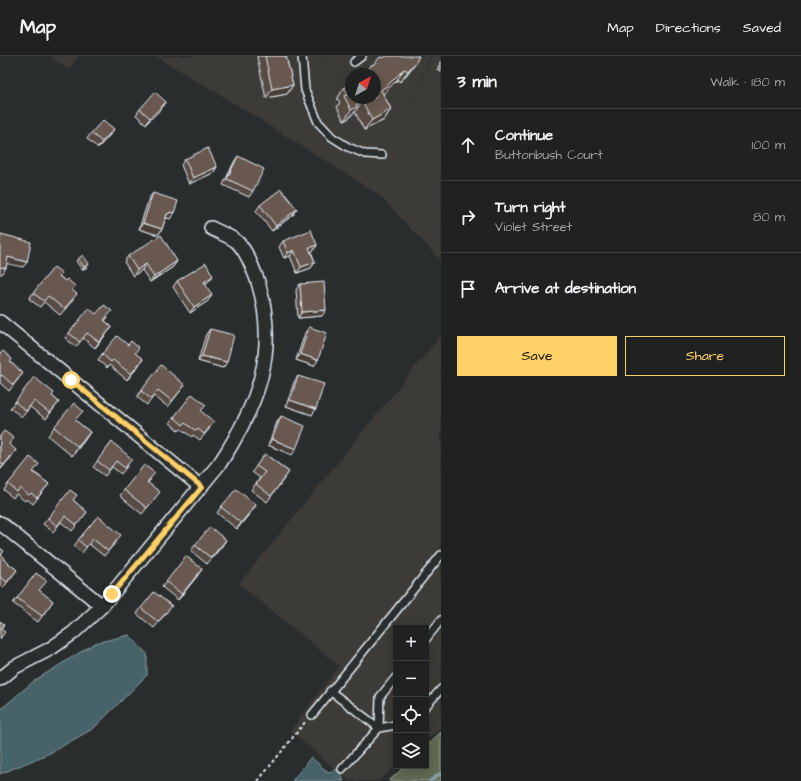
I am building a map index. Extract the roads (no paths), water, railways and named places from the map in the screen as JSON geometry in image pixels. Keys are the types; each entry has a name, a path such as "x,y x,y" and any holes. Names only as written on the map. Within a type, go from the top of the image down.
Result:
{"street":[{"path":"0,679 15,667 50,648 73,633 102,606 202,487 234,442 246,420 262,376 267,335 266,317 256,275 248,258 237,242 211,228"},
{"path":"0,322 202,487"},
{"path":"0,522 102,606"}],"lane":[{"path":"302,56 305,90 318,122 332,137 348,147 365,154 382,155"},
{"path":"354,62 362,56"},
{"path":"312,715 441,555"},
{"path":"429,635 441,620"},
{"path":"379,728 380,697 393,681"},
{"path":"429,703 441,689"},
{"path":"330,691 379,728"},
{"path":"342,769 379,728 393,726"}],"water":[{"path":"129,635 147,654 147,675 94,728 50,753 0,774 0,710 34,681 95,643"},
{"path":"311,757 329,772 338,769 344,781 292,781"}],"waterway":[{"path":"430,781 441,773"}]}
